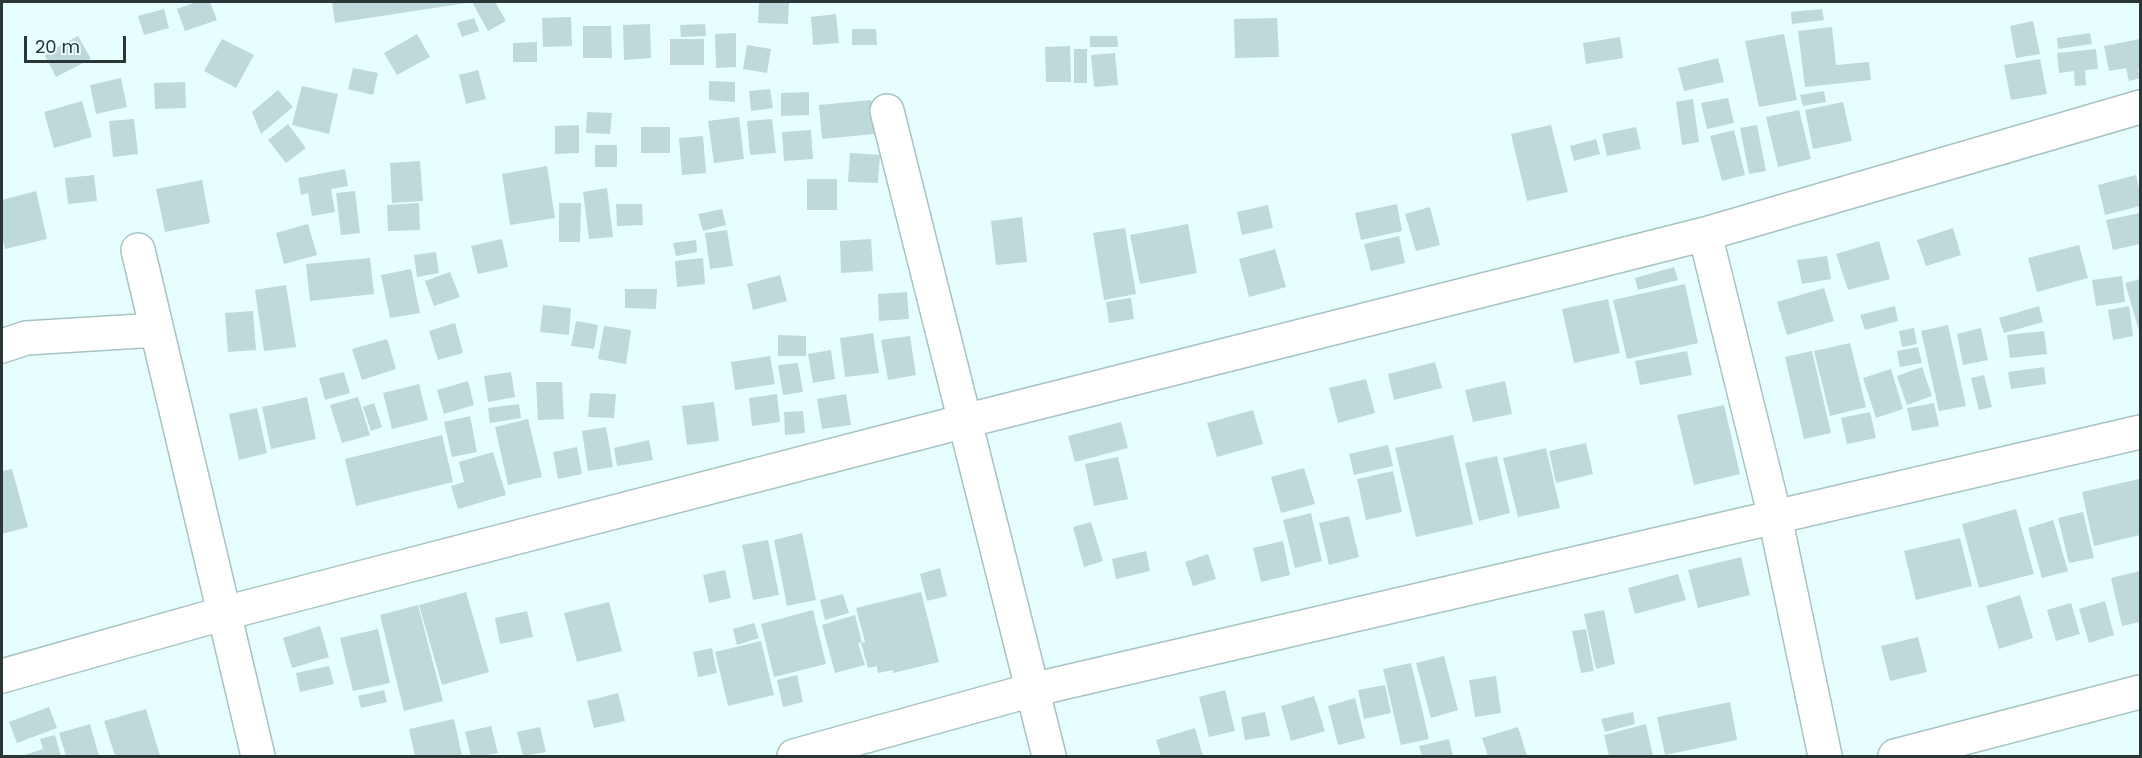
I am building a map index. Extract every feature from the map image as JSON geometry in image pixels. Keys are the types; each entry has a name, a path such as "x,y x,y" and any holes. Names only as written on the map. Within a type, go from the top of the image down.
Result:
{"street":[{"path":"2,676 225,613 965,421 1705,234 2140,107"},
{"path":"887,111 1048,756"},
{"path":"1705,234 1775,517 1825,756"},
{"path":"138,250 258,756"},
{"path":"2,346 26,338 157,330"},
{"path":"794,756 1032,690 2140,432"},
{"path":"1895,756 2140,692"}],"building":[{"path":"196,2 210,2 217,20 185,31 177,9"},
{"path":"332,2 467,2 467,3 335,23"},
{"path":"472,2 495,2 506,21 488,31"},
{"path":"759,2 789,2 788,24 758,23"},
{"path":"164,9 169,28 144,35 138,16"},
{"path":"1822,9 1824,20 1792,24 1791,12"},
{"path":"836,14 839,43 813,45 811,17"},
{"path":"571,17 572,46 543,47 542,18"},
{"path":"474,18 479,31 462,37 457,23"},
{"path":"1277,18 1279,57 1235,58 1234,19"},
{"path":"2033,21 2040,54 2016,58 2010,26"},
{"path":"650,24 651,58 624,60 623,25"},
{"path":"705,24 706,36 681,37 680,25"},
{"path":"583,26 611,26 612,58 583,58"},
{"path":"1832,27 1836,65 1869,62 1871,80 1805,87 1798,31"},
{"path":"852,29 876,29 877,45 852,45"},
{"path":"736,33 736,67 716,68 715,34"},
{"path":"2090,33 2092,44 2058,49 2057,38"},
{"path":"417,34 430,57 397,75 384,53"},
{"path":"1784,34 1797,100 1759,107 1745,41"},
{"path":"78,36 91,59 56,77 44,54"},
{"path":"1090,36 1117,36 1118,47 1090,47"},
{"path":"1620,37 1623,58 1586,64 1583,43"},
{"path":"222,39 254,55 236,88 204,71"},
{"path":"670,39 704,39 704,65 670,65"},
{"path":"2140,39 2140,68 2138,69 2140,78 2129,81 2126,68 2109,71 2104,46"},
{"path":"537,42 537,62 513,62 513,43"},
{"path":"747,45 771,49 767,73 743,69"},
{"path":"1070,46 1071,82 1046,82 1045,47"},
{"path":"1074,49 1087,49 1087,83 1074,83"},
{"path":"2096,49 2098,69 2085,70 2086,85 2075,86 2074,71 2059,73 2057,53"},
{"path":"1115,53 1118,85 1094,87 1091,55"},
{"path":"1718,58 1724,82 1684,91 1678,68"},
{"path":"2040,59 2047,94 2011,100 2004,65"},
{"path":"353,68 378,73 373,95 348,89"},
{"path":"478,70 486,99 466,104 459,75"},
{"path":"121,78 127,107 96,114 90,85"},
{"path":"709,81 735,82 735,102 709,100"},
{"path":"185,82 186,108 155,109 154,83"},
{"path":"302,86 338,94 329,134 292,125"},
{"path":"770,89 773,108 751,111 749,91"},
{"path":"278,90 293,107 261,134 252,112"},
{"path":"1824,91 1826,102 1803,106 1800,95"},
{"path":"809,92 809,115 781,116 781,93"},
{"path":"1728,98 1734,123 1707,129 1701,103"},
{"path":"1693,99 1699,142 1682,145 1676,102"},
{"path":"871,100 874,134 822,139 819,105"},
{"path":"82,101 92,137 54,148 44,112"},
{"path":"1843,102 1852,141 1813,149 1805,110"},
{"path":"1799,110 1811,159 1778,167 1766,117"},
{"path":"587,112 612,113 610,134 586,133"},
{"path":"739,117 744,159 714,163 708,121"},
{"path":"134,119 138,154 113,157 109,121"},
{"path":"772,119 776,153 750,155 747,121"},
{"path":"288,124 306,148 286,163 268,140"},
{"path":"579,125 579,153 555,154 555,126"},
{"path":"1551,125 1568,192 1527,201 1511,134"},
{"path":"1757,125 1766,171 1749,174 1740,128"},
{"path":"641,127 670,127 670,153 641,153"},
{"path":"1636,127 1641,149 1607,156 1602,134"},
{"path":"811,130 813,159 784,161 782,132"},
{"path":"1734,130 1745,175 1722,181 1710,136"},
{"path":"703,136 706,173 682,175 679,138"},
{"path":"1596,139 1600,154 1574,161 1570,146"},
{"path":"595,145 617,145 617,167 595,167"},
{"path":"850,153 880,155 878,183 848,182"},
{"path":"420,161 423,201 392,203 390,163"},
{"path":"547,166 555,218 510,225 502,174"},
{"path":"345,169 348,186 331,189 335,212 312,216 308,193 301,195 298,178"},
{"path":"94,175 97,201 68,204 65,178"},
{"path":"2136,175 2140,206 2105,215 2098,185"},
{"path":"807,179 837,179 837,210 807,210"},
{"path":"202,180 210,223 165,232 156,189"},
{"path":"607,188 613,237 589,239 583,192"},
{"path":"36,191 47,239 5,249 2,235 2,200"},
{"path":"355,191 360,233 341,235 336,193"},
{"path":"419,203 420,230 388,231 387,205"},
{"path":"559,203 581,203 580,242 559,242"},
{"path":"616,204 642,204 643,225 617,226"},
{"path":"1397,204 1402,231 1361,240 1355,213"},
{"path":"1268,205 1273,228 1242,235 1237,212"},
{"path":"1430,207 1440,245 1416,251 1405,214"},
{"path":"722,209 726,225 703,231 698,214"},
{"path":"2140,213 2140,244 2113,250 2106,220"},
{"path":"1022,217 1027,262 996,265 991,221"},
{"path":"308,224 317,255 284,264 276,233"},
{"path":"1188,224 1197,273 1140,284 1130,235"},
{"path":"1125,228 1136,294 1104,300 1093,233"},
{"path":"1953,228 1961,255 1926,266 1917,240"},
{"path":"727,230 733,266 710,269 705,233"},
{"path":"1399,236 1405,263 1371,271 1364,244"},
{"path":"502,239 508,267 478,274 471,246"},
{"path":"871,239 873,271 841,273 840,241"},
{"path":"696,240 697,252 676,256 673,243"},
{"path":"1879,241 1890,279 1848,290 1836,254"},
{"path":"2079,245 2088,278 2037,292 2028,258"},
{"path":"1275,249 1286,287 1249,297 1239,259"},
{"path":"436,252 439,273 417,277 414,255"},
{"path":"1827,256 1831,279 1802,284 1797,260"},
{"path":"370,258 374,294 310,301 306,264"},
{"path":"703,258 705,284 677,287 675,261"},
{"path":"1674,267 1678,280 1638,290 1635,278"},
{"path":"411,269 420,313 390,318 381,275"},
{"path":"450,272 460,297 434,306 425,281"},
{"path":"780,275 787,301 753,310 747,284"},
{"path":"2122,276 2125,302 2096,306 2092,280"},
{"path":"2140,279 2140,334 2125,283"},
{"path":"1685,284 1698,343 1627,359 1613,300"},
{"path":"286,285 296,347 264,351 255,290"},
{"path":"1824,288 1834,321 1787,335 1777,302"},
{"path":"625,289 657,289 656,309 625,308"},
{"path":"907,292 909,319 879,321 878,294"},
{"path":"1131,298 1134,319 1109,323 1106,302"},
{"path":"1608,299 1620,353 1574,363 1562,309"},
{"path":"543,305 571,308 569,335 540,332"},
{"path":"1895,306 1898,321 1865,330 1860,315"},
{"path":"2039,306 2043,322 2004,333 1999,318"},
{"path":"2129,306 2133,336 2113,340 2108,310"},
{"path":"253,311 256,350 228,352 225,313"},
{"path":"576,321 598,325 594,349 571,346"},
{"path":"455,323 463,353 438,360 429,331"},
{"path":"1948,325 1966,406 1939,411 1921,331"},
{"path":"604,326 631,330 626,364 598,359"},
{"path":"1914,328 1917,344 1902,347 1899,331"},
{"path":"1981,328 1988,360 1963,365 1957,334"},
{"path":"2044,331 2047,354 2010,358 2007,335"},
{"path":"873,333 879,373 845,377 840,338"},
{"path":"778,335 806,336 806,356 778,356"},
{"path":"910,336 916,375 888,380 881,340"},
{"path":"387,339 396,369 362,380 352,349"},
{"path":"1850,343 1866,407 1830,416 1814,351"},
{"path":"1918,347 1922,363 1900,367 1897,351"},
{"path":"831,350 835,379 813,383 808,354"},
{"path":"1687,351 1692,375 1640,385 1635,361"},
{"path":"1812,351 1831,433 1804,439 1785,357"},
{"path":"770,356 775,384 735,390 731,362"},
{"path":"1435,362 1442,388 1394,400 1388,374"},
{"path":"798,363 803,392 783,395 778,365"},
{"path":"1922,367 1932,396 1907,405 1897,376"},
{"path":"2044,367 2046,384 2011,389 2008,372"},
{"path":"1891,369 1903,409 1876,418 1863,378"},
{"path":"344,372 350,393 325,400 319,378"},
{"path":"511,372 515,397 488,402 484,376"},
{"path":"1984,375 1992,407 1979,410 1971,378"},
{"path":"1366,379 1375,413 1338,423 1329,388"},
{"path":"468,381 474,405 444,414 437,390"},
{"path":"1505,381 1512,414 1473,422 1465,390"},
{"path":"536,382 562,382 564,419 538,420"},
{"path":"419,384 428,420 392,429 383,393"},
{"path":"590,393 616,394 614,418 588,417"},
{"path":"777,394 780,422 752,426 749,398"},
{"path":"846,394 851,425 822,429 817,399"},
{"path":"307,397 316,439 271,449 262,407"},
{"path":"358,397 370,435 342,443 330,405"},
{"path":"714,402 719,441 687,445 682,406"},
{"path":"374,403 382,427 371,431 363,407"},
{"path":"1934,403 1939,426 1912,431 1907,408"},
{"path":"519,404 521,418 490,423 488,408"},
{"path":"1724,405 1740,474 1694,485 1677,415"},
{"path":"257,408 267,453 239,460 229,414"},
{"path":"1253,410 1263,444 1217,457 1207,423"},
{"path":"803,411 805,433 785,435 784,412"},
{"path":"1870,412 1876,438 1847,444 1841,418"},
{"path":"470,416 477,452 452,457 444,422"},
{"path":"528,419 542,477 508,485 495,427"},
{"path":"1121,422 1128,448 1075,462 1068,436"},
{"path":"606,427 613,467 588,471 582,431"},
{"path":"442,435 453,482 356,506 345,459"},
{"path":"1453,435 1473,524 1416,537 1395,448"},
{"path":"649,440 653,460 617,466 614,448"},
{"path":"1586,443 1593,474 1556,483 1549,451"},
{"path":"1388,445 1393,466 1354,475 1349,454"},
{"path":"577,447 582,474 558,479 553,452"},
{"path":"1546,448 1560,508 1518,517 1503,458"},
{"path":"493,452 506,495 458,509 451,486 464,482 459,462"},
{"path":"1497,456 1510,513 1479,521 1465,463"},
{"path":"1118,457 1128,499 1094,506 1085,464"},
{"path":"1304,468 1315,504 1281,513 1271,477"},
{"path":"12,469 28,527 2,534 2,471"},
{"path":"1393,471 1402,512 1366,520 1357,479"},
{"path":"2139,479 2140,535 2094,546 2082,492"},
{"path":"2016,509 2034,574 1979,588 1962,524"},
{"path":"2083,512 2094,558 2069,563 2058,518"},
{"path":"1311,513 1322,561 1295,568 1283,520"},
{"path":"1349,516 1359,557 1329,565 1319,523"},
{"path":"2053,520 2068,571 2042,578 2028,528"},
{"path":"1091,522 1103,561 1084,567 1073,527"},
{"path":"802,533 816,600 787,606 774,540"},
{"path":"1960,538 1972,586 1916,600 1904,551"},
{"path":"768,540 779,595 753,600 742,545"},
{"path":"1283,541 1290,575 1261,582 1253,548"},
{"path":"1146,551 1150,571 1116,579 1112,559"},
{"path":"1208,554 1216,579 1193,586 1185,562"},
{"path":"1741,557 1750,595 1698,608 1688,570"},
{"path":"940,568 947,596 927,601 920,574"},
{"path":"725,570 731,598 709,603 703,575"},
{"path":"2140,571 2140,622 2122,626 2111,578"},
{"path":"1678,574 1686,600 1635,614 1628,588"},
{"path":"466,592 489,672 442,685 419,605"},
{"path":"921,592 939,662 893,673 893,670 878,673 877,666 868,668 861,643 865,642 856,608"},
{"path":"843,594 849,613 825,620 820,600"},
{"path":"2020,595 2033,638 1999,649 1986,606"},
{"path":"2105,601 2114,635 2089,643 2079,609"},
{"path":"609,602 622,651 577,662 564,613"},
{"path":"2071,603 2080,634 2056,641 2047,610"},
{"path":"418,605 443,701 404,711 380,615"},
{"path":"813,610 826,664 774,677 761,624"},
{"path":"1604,610 1615,664 1596,669 1584,614"},
{"path":"527,611 533,637 500,644 495,618"},
{"path":"855,615 862,642 858,643 865,665 835,673 822,625"},
{"path":"754,623 759,638 737,645 733,629"},
{"path":"320,626 329,657 292,668 283,638"},
{"path":"378,629 390,683 353,691 340,638"},
{"path":"1586,629 1594,671 1581,673 1572,631"},
{"path":"1918,637 1927,672 1890,681 1881,646"},
{"path":"761,641 774,695 728,706 715,652"},
{"path":"712,648 717,673 698,677 693,652"},
{"path":"1444,656 1458,710 1431,718 1416,663"},
{"path":"1411,663 1429,739 1401,745 1383,669"},
{"path":"329,666 334,684 300,692 296,673"},
{"path":"797,675 803,702 783,707 777,680"},
{"path":"1496,676 1501,713 1475,717 1469,680"},
{"path":"1385,685 1391,713 1364,719 1358,690"},
{"path":"384,690 387,702 361,708 358,696"},
{"path":"1225,690 1235,731 1209,737 1199,697"},
{"path":"618,693 625,721 594,728 587,701"},
{"path":"1314,696 1325,731 1291,741 1281,706"},
{"path":"1355,698 1365,738 1338,745 1328,706"},
{"path":"1730,702 1737,740 1665,755 1657,717"},
{"path":"49,707 57,728 17,743 9,722"},
{"path":"146,709 160,756 115,756 104,721"},
{"path":"1265,712 1270,736 1245,740 1241,717"},
{"path":"1633,712 1635,724 1605,732 1601,719"},
{"path":"454,719 462,756 415,756 409,729"},
{"path":"90,724 99,756 66,756 59,733"},
{"path":"1646,724 1653,756 1609,756 1604,735"},
{"path":"491,726 498,753 471,756 465,732"},
{"path":"540,727 546,752 523,756 517,732"},
{"path":"1518,727 1527,756 1488,756 1482,738"},
{"path":"1195,728 1203,756 1161,756 1156,740"},
{"path":"55,735 61,756 21,756 43,749 40,739"},
{"path":"1449,739 1453,756 1422,756 1419,746"}]}
